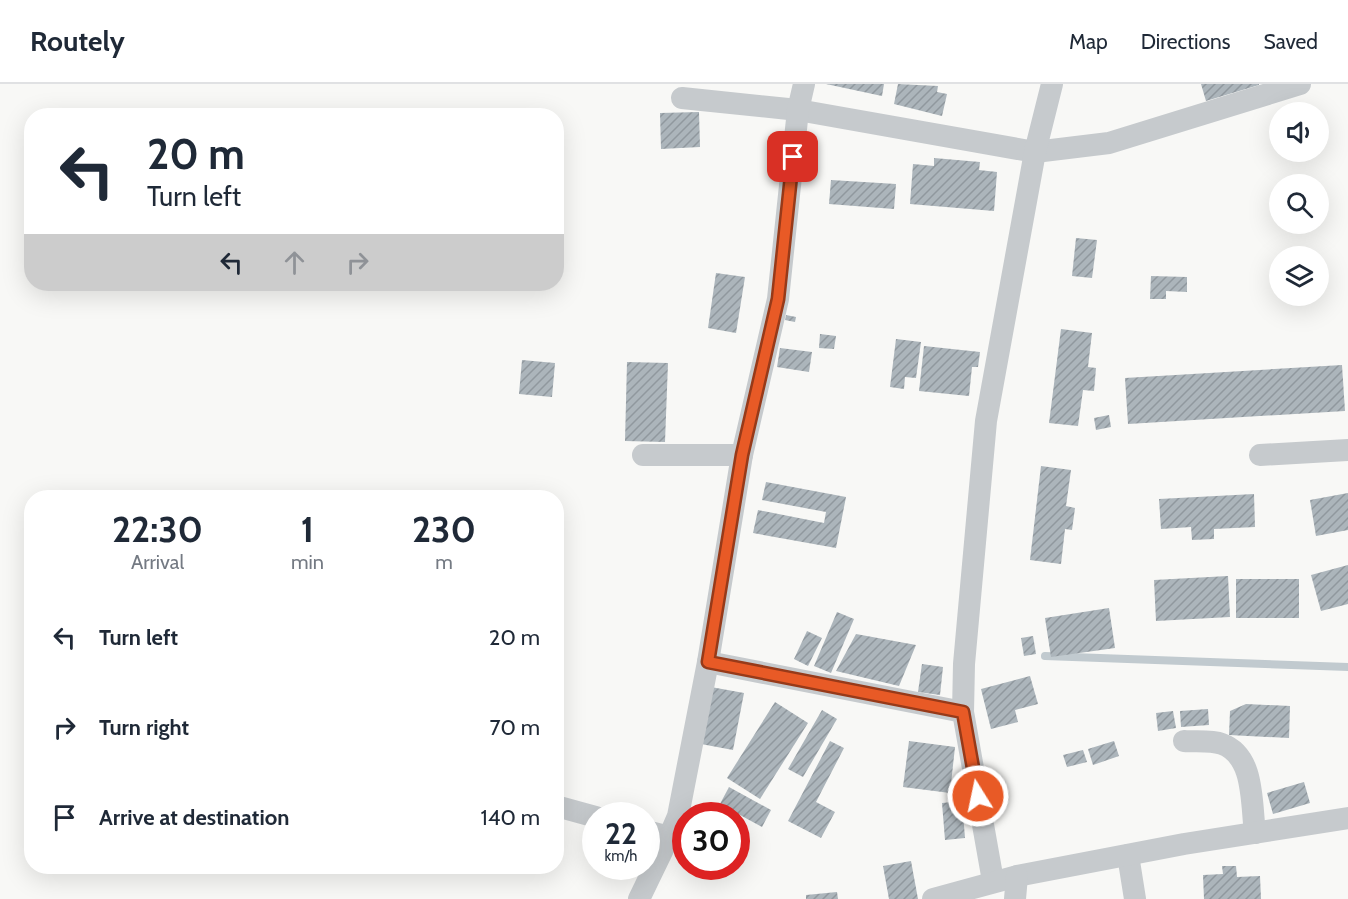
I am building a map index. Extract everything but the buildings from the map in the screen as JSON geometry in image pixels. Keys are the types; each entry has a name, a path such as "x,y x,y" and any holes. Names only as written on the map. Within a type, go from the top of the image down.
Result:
{"street":[{"path":"639,899 678,816 708,662 742,455 778,299 798,110 804,84"},
{"path":"993,881 963,712 964,664 987,421 1035,153 1053,84"},
{"path":"682,98 798,110 1035,153 1109,143 1300,84"},
{"path":"1260,455 1348,450"},
{"path":"643,455 742,455"},
{"path":"708,662 963,712"},
{"path":"1184,741 1221,744 1240,755 1247,772 1255,832"},
{"path":"564,808 582,813"},
{"path":"933,899 1017,876 1255,832 1348,818"},
{"path":"660,835 669,837"},
{"path":"1128,855 1135,899"},
{"path":"1015,899 1017,876"}],"waterway":[{"path":"1045,656 1348,667"}],"route":[{"path":"793,157 778,299 742,455 708,662 963,712 978,796"}]}
